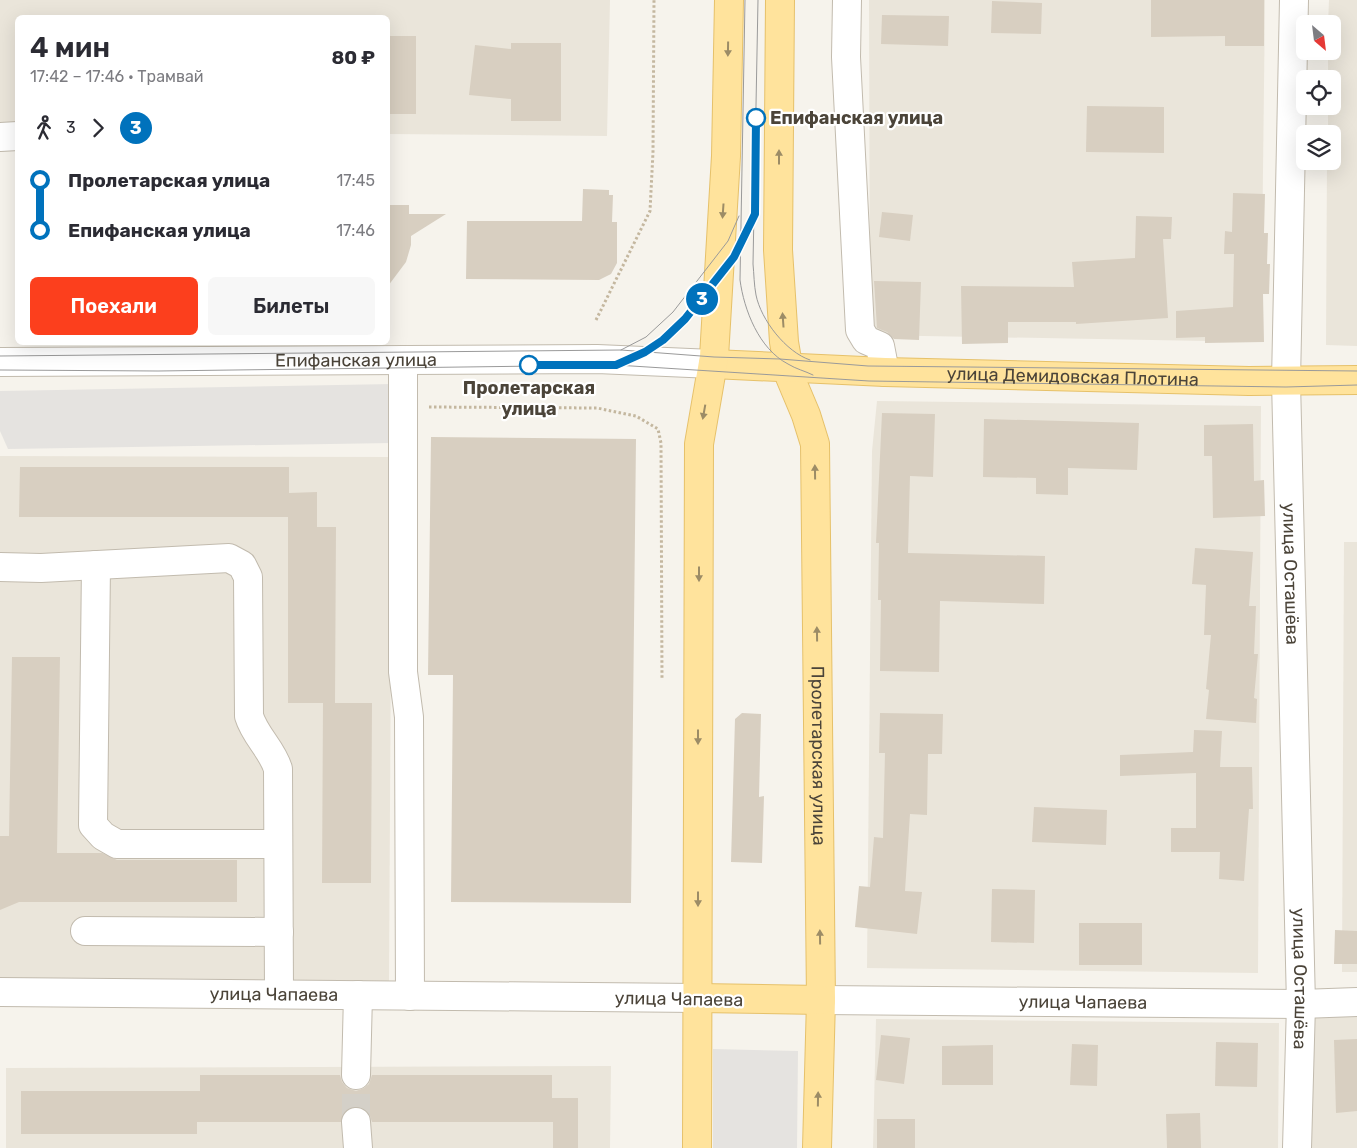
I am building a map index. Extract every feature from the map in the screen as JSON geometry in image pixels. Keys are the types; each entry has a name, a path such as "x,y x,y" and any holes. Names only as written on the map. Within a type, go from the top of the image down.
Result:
{"main road":[{"path":"698,1148 698,444 713,364 726,156 729,0"},
{"name":"Пролетарская улица","path":"780,0 778,250 787,368 806,415 815,444 821,1000 817,1148"},
{"path":"713,364 787,368"},
{"name":"улица Демидовская Плотина","path":"787,368 1286,381 1357,380"},
{"name":"улица Чапаева","path":"698,998 821,1000"}],"street":[{"path":"847,0 846,57 860,330 866,340 880,346 885,372"},
{"name":"улица Осташёва","path":"1294,0 1286,381 1301,1004 1296,1148"},
{"path":"0,137 15,136"},
{"name":"Епифанская улица","path":"0,362 597,359 713,364"},
{"path":"403,360 402,672 408,716 410,996"},
{"path":"0,567 41,568 229,558 242,565 248,577 249,716 252,727 275,758 278,769 279,994"},
{"path":"96,565 93,825 103,836 117,844 278,844"},
{"path":"85,931 278,932"},
{"name":"улица Чапаева","path":"0,992 698,998"},
{"path":"356,1075 358,995"},
{"name":"улица Чапаева","path":"821,1000 1301,1004 1357,1002"}],"path":[{"path":"596,320 650,210 653,152 654,0"},
{"path":"403,407 597,408 636,416 658,429 661,443 662,680"}],"shaded area":[{"path":"0,0 610,0 607,136 390,134 390,15 15,15 15,129 0,129"},
{"path":"869,0 1265,0 1261,342 870,335"},
{"path":"1329,0 1357,0 1357,346 1326,345 1327,170 1341,170 1341,125 1328,125 1328,115 1341,115 1341,70 1328,70 1328,60 1341,60 1341,15 1328,15"},
{"path":"393,384 391,443 8,449 0,431 0,391"},
{"path":"877,401 1261,406 1258,973 867,968 872,451"},
{"path":"0,456 392,457 389,982 0,978"},
{"path":"1344,542 1357,542 1357,972 1342,972"},
{"path":"1311,1016 1357,1016 1357,1148 1309,1148"},
{"path":"876,1019 1279,1023 1278,1148 873,1148"},
{"path":"713,1049 798,1051 797,1148 713,1148"},
{"path":"611,1066 610,1148 6,1148 6,1068"}],"building":[{"path":"1151,0 1264,0 1264,46 1225,46 1225,36 1151,37"},
{"path":"992,1 1042,3 1041,34 991,33"},
{"path":"882,15 949,16 948,46 881,44"},
{"path":"390,36 416,36 416,114 390,114"},
{"path":"511,43 561,43 561,121 511,121 511,99 469,95 475,45 511,49"},
{"path":"1087,106 1164,107 1164,153 1086,152"},
{"path":"583,189 609,190 609,195 613,195 612,222 617,222 617,263 611,274 599,280 466,279 467,221 582,221"},
{"path":"1233,193 1265,194 1264,233 1268,233 1267,264 1270,264 1269,294 1263,294 1264,342 1205,343 1205,337 1176,338 1176,311 1233,307 1234,254 1224,254 1225,231 1232,232"},
{"path":"390,205 409,205 409,214 446,214 411,236 411,245 406,262 390,283"},
{"path":"882,212 913,215 910,241 879,237"},
{"path":"1136,216 1172,217 1171,239 1163,239 1168,318 1076,324 1076,322 1008,322 1008,343 962,344 961,286 1074,287 1072,262 1135,258"},
{"path":"874,281 921,282 919,340 894,339 887,332 877,328"},
{"path":"882,413 935,414 933,477 910,476 908,553 1045,556 1044,604 940,601 939,672 880,671 881,600 878,600 879,543 876,543"},
{"path":"984,419 1139,423 1137,470 1068,468 1068,495 1036,494 1036,478 983,477"},
{"path":"1253,424 1254,481 1264,480 1265,516 1213,518 1212,456 1204,456 1204,425"},
{"path":"431,437 636,439 631,903 451,902 453,675 428,675"},
{"path":"20,467 289,467 289,493 317,492 317,527 336,527 335,703 372,703 371,883 322,883 323,703 288,703 288,517 19,517"},
{"path":"1195,548 1253,552 1249,606 1256,606 1254,654 1258,654 1254,698 1257,699 1256,723 1206,719 1209,690 1206,689 1211,635 1204,635 1206,585 1192,584"},
{"path":"12,657 60,657 57,853 102,853 117,860 237,860 237,902 19,902 0,910 0,836 9,836"},
{"path":"742,713 761,714 759,797 764,796 762,863 731,862 735,719"},
{"path":"880,713 943,714 942,754 928,754 927,815 910,814 905,891 922,892 917,934 855,927 859,886 870,887 874,837 883,838 885,753 879,753"},
{"path":"1194,730 1222,731 1220,767 1252,767 1253,809 1249,809 1244,881 1219,879 1220,852 1171,852 1171,828 1196,828 1196,773 1120,776 1120,755 1193,752"},
{"path":"1034,807 1107,810 1106,845 1032,842"},
{"path":"992,889 1035,890 1034,943 991,942"},
{"path":"1079,923 1142,923 1142,965 1079,965"},
{"path":"1335,930 1357,931 1357,964 1334,964"},
{"path":"881,1035 910,1038 904,1084 876,1080"},
{"path":"1357,1039 1357,1111 1336,1113 1334,1040"},
{"path":"1216,1042 1258,1043 1257,1087 1215,1086"},
{"path":"1072,1044 1098,1045 1097,1086 1070,1085"},
{"path":"993,1045 993,1085 942,1085 942,1046"},
{"path":"200,1075 340,1075 342,1082 347,1088 356,1091 369,1084 372,1075 552,1075 552,1098 578,1098 578,1148 553,1148 553,1122 372,1122 369,1113 363,1108 355,1106 347,1109 341,1122 197,1122 197,1134 21,1134 21,1091 200,1091"},
{"path":"1200,1113 1201,1148 1167,1148 1166,1114"},
{"path":"877,1119 915,1119 915,1148 877,1148"}],"tunnel":[{"path":"356,1075 356,1122"}],"tram line":[{"path":"745,0 740,280 742,292 749,316 761,339 769,349 788,364 813,375"},
{"path":"758,0 753,264 755,291 763,315 776,334 792,350 810,360"},
{"name":"3","path":"529,365 616,365 645,352 663,340 685,319 734,257 755,214 756,118"},
{"path":"621,350 646,337 673,312 728,241 739,216"},
{"path":"644,352 672,332 699,305 711,291 740,246"},
{"path":"0,356 621,350 868,366 1357,371"},
{"path":"0,370 158,371 616,365 869,381 1286,387 1357,385"}],"place":[{"name":"Епифанская улица","path":"756,118"},
{"name":"Пролетарская улица","path":"529,365"}]}
